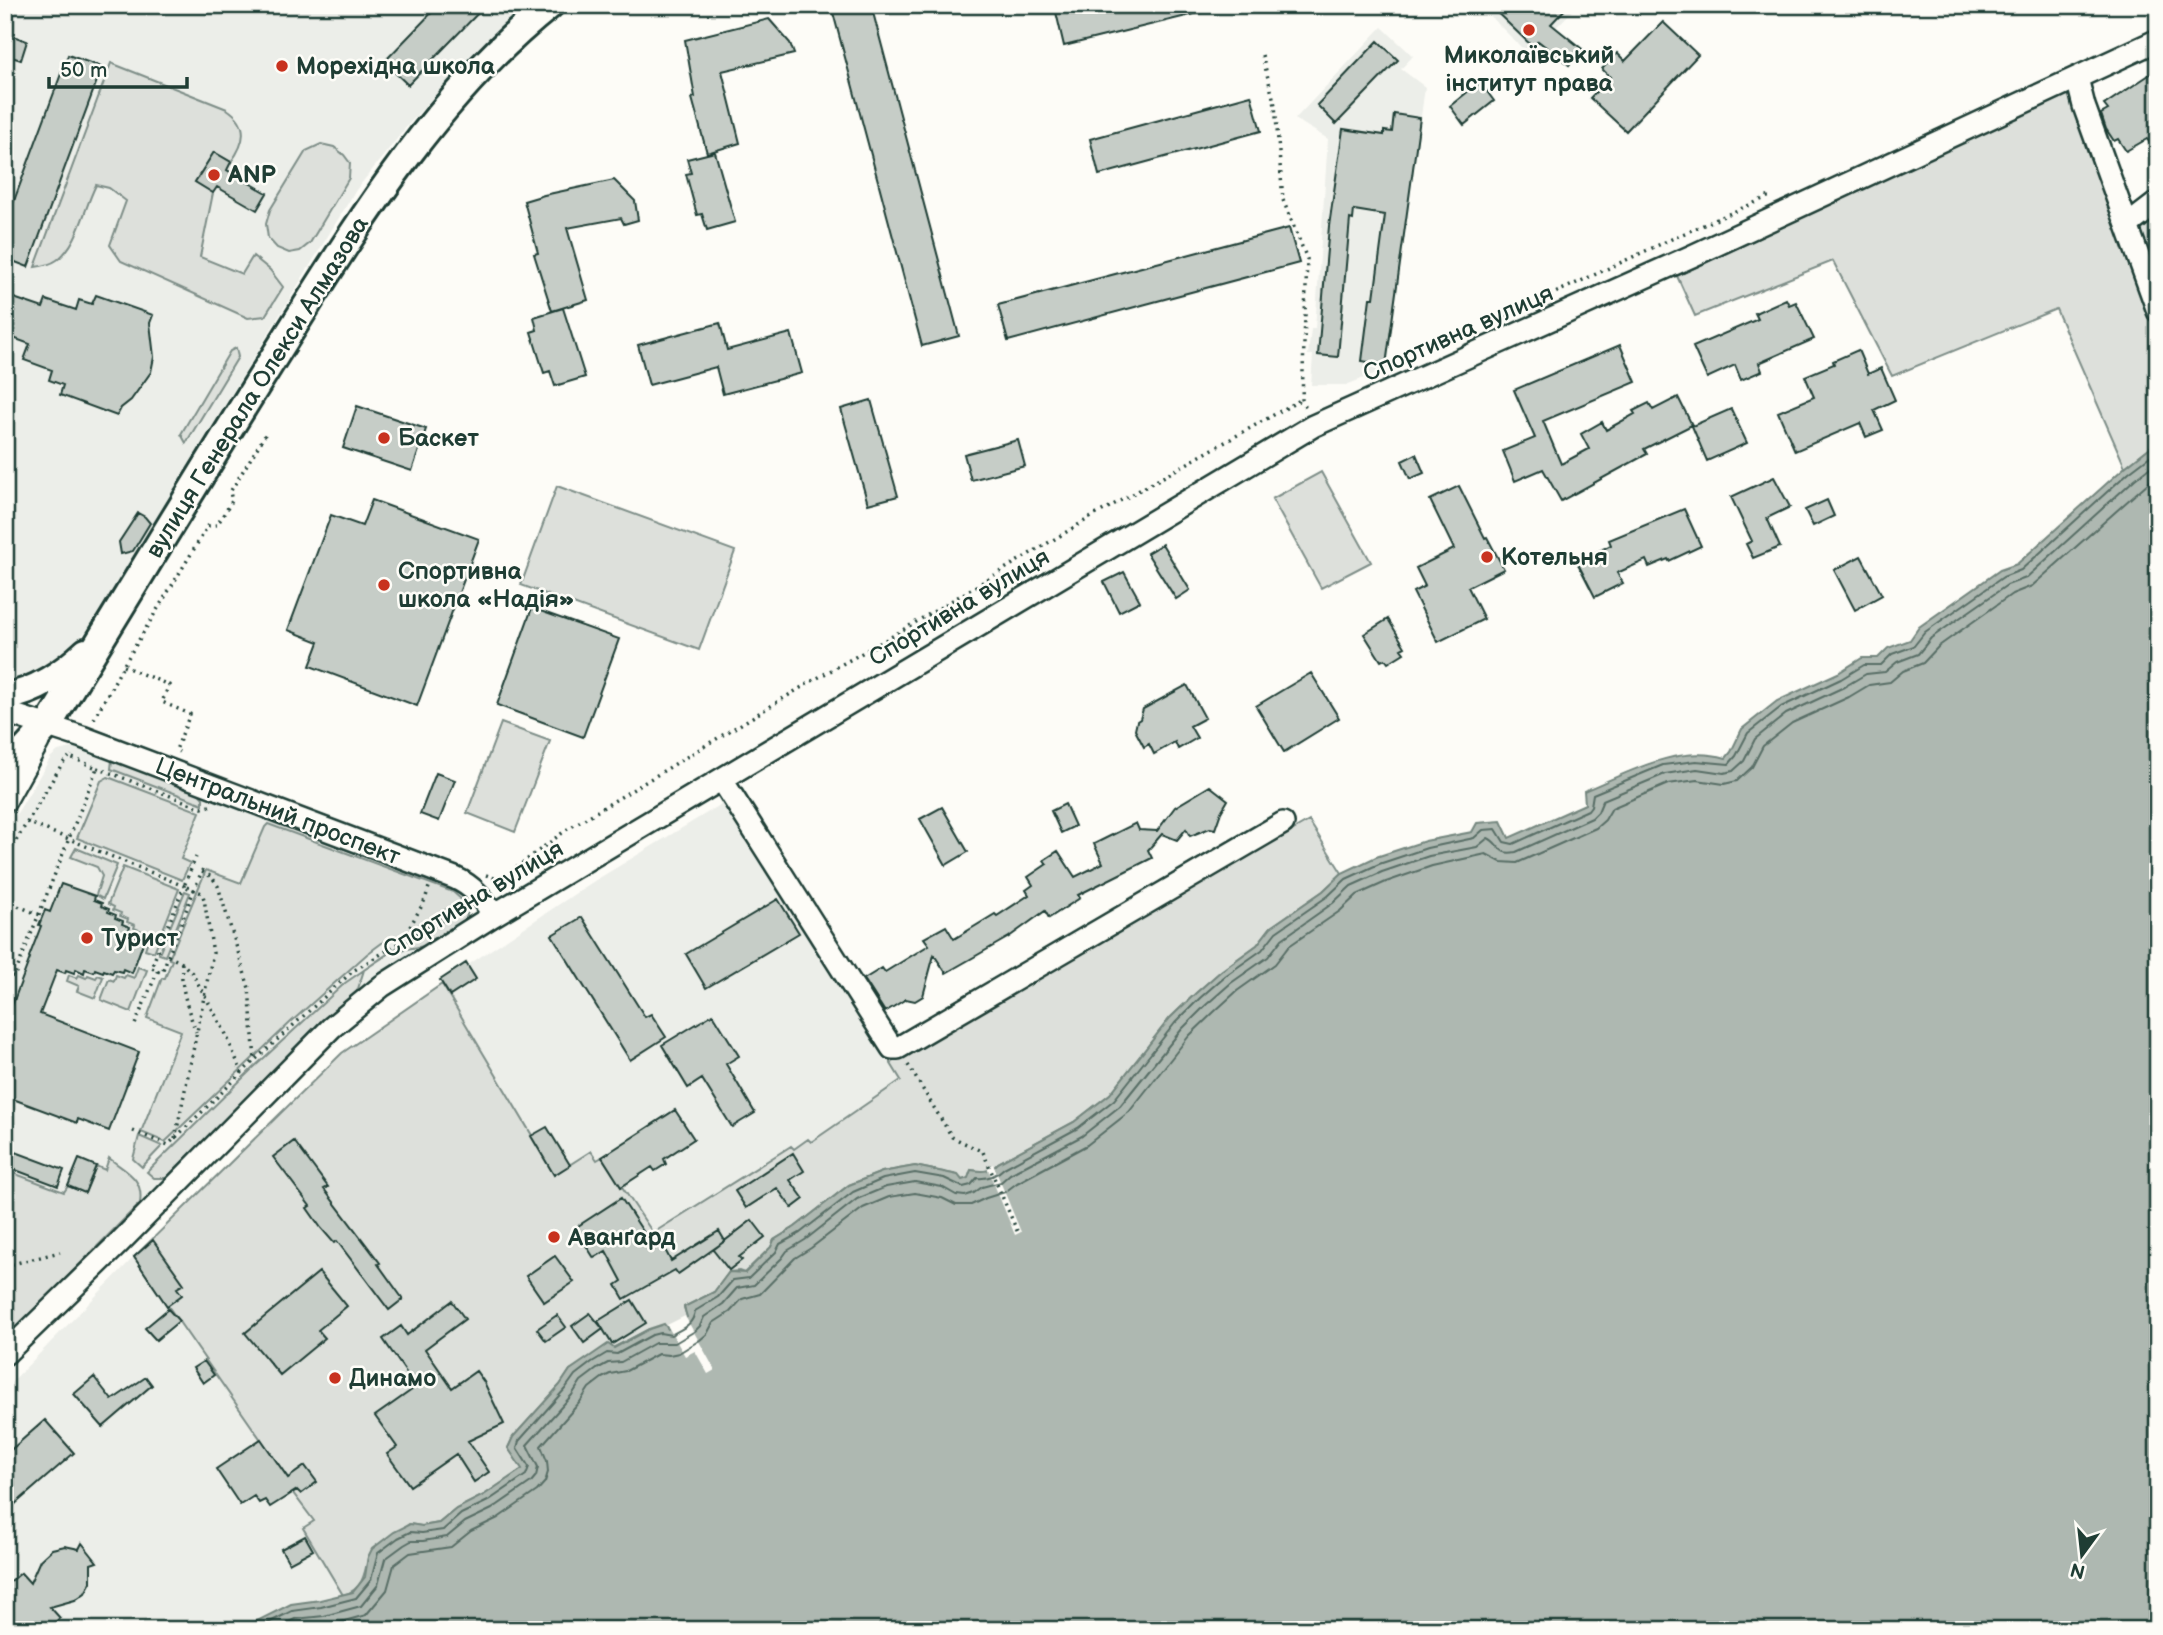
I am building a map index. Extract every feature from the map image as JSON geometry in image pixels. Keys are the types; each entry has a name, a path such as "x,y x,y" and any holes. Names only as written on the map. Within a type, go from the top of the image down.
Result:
{"main road":[{"name":"вулиця Генерала Олекси Алмазова","path":"48,725 237,415 372,203 454,98 495,55 550,5"},
{"path":"5,697 24,694 60,673 104,634"},
{"path":"5,765 25,750 48,725"}],"street":[{"name":"Спортивна вулиця","path":"5,1354 117,1245 331,1028 382,986 494,915 1313,426 1704,250 2158,40"},
{"path":"2068,82 2084,106 2158,311"},
{"path":"2127,225 2158,202"},
{"name":"Центральний проспект","path":"5,712 48,725 469,884 494,915"},
{"name":"вулиця Генерала Олекси Алмазова","path":"5,801 48,725"},
{"path":"722,780 892,1048 898,1048 1283,823"}],"path":[{"path":"1262,55 1275,105 1283,200 1307,259 1301,399 1313,426"},
{"path":"1494,322 1678,236 1780,192"},
{"path":"133,1130 168,1145 255,1060 353,971 479,894 566,830 1088,519 1301,399"},
{"path":"94,719 122,666 208,526 217,525 232,501 230,492 267,432"},
{"path":"122,666 169,685 162,702 190,715 176,750 185,754"},
{"path":"5,866 7,856 27,822 62,764 76,747"},
{"path":"5,973 14,977 41,915 97,768 70,757"},
{"path":"27,822 202,893 213,953 175,1139"},
{"path":"197,857 151,968 162,972 204,866"},
{"path":"478,871 500,880"},
{"path":"201,872 212,877 218,886 245,977 255,1036 255,1060"},
{"path":"402,941 428,893 429,880"},
{"path":"5,901 41,915"},
{"path":"168,956 182,962 192,973 225,1032 242,1073"},
{"path":"182,962 186,1002 196,1034"},
{"path":"134,1027 158,970"},
{"path":"898,1048 952,1137 983,1152 1018,1233"},
{"path":"5,1266 60,1252"}],"shaded area":[{"path":"5,5 526,5 468,58 408,125 356,190 88,629 68,650 41,671 5,686"},
{"name":"Миколаївський інститут права","path":"1479,5 1578,5 1529,55"},
{"path":"1382,27 1413,56 1401,69 1425,87 1387,369 1346,385 1311,385 1313,355 1308,355 1311,329 1315,329 1328,139 1295,119"},
{"path":"111,63 227,109 239,121 242,141 231,162 214,152 195,182 213,193 200,257 242,274 253,256 270,270 283,287 265,316 248,318 121,261 110,245 126,201 109,188 96,185 71,245 57,260 35,267"},
{"path":"2067,94 2074,96 2123,237 2158,214 2158,441 2125,467 2056,309 1892,376 1833,261 1695,316 1677,276"},
{"path":"321,144 334,147 344,155 350,163 349,178 310,243 300,251 289,253 277,248 268,238 266,224 270,210 306,151"},
{"path":"236,348 238,357 186,443 181,434 230,351"},
{"path":"1321,472 1371,562 1321,588 1272,499"},
{"path":"557,486 735,551 699,650 521,585"},
{"path":"501,723 550,741 515,832 467,813"},
{"path":"76,747 453,887 466,897 469,907 466,919 456,928 357,992 124,1219 64,1192 5,1170 5,833 51,757 58,751"},
{"path":"112,760 197,791 203,798 203,804 111,769"},
{"path":"108,777 200,812 181,859 190,863 182,880 77,838 101,781"},
{"path":"725,802 902,1080 811,1142 808,1139 794,1150 791,1146 652,1233 591,1152 554,1175 440,981 591,883"},
{"path":"1309,821 1342,873 1323,891 1271,927 1257,945 1196,993 1170,1018 1110,1094 1074,1122 998,1163 990,1170 971,1170 968,1179 962,1180 957,1175 915,1166 882,1172 849,1185 774,1240 771,1247 744,1273 729,1272 714,1292 684,1307 687,1317 668,1329 649,1329 570,1370 560,1385 513,1437 508,1448 523,1469 484,1495 456,1509 439,1523 422,1526 409,1524 368,1557 362,1581 349,1593 343,1595 303,1528 314,1521 293,1493 291,1483 134,1257 342,1053 442,984 555,1174 591,1151 597,1160 602,1157 653,1233 791,1146 794,1149 808,1139 811,1142 901,1080 890,1062"},
{"path":"268,824 453,892 462,900 397,938 390,937 367,954 165,1142 141,1132 181,1031 147,1018 206,870 241,883"},
{"path":"76,848 117,865 103,899 96,895 102,876 97,867 71,857"},
{"path":"123,867 179,889 154,952 145,949 149,937 134,928 135,925 127,922 128,919 120,916 121,913 108,904"},
{"path":"185,891 190,893 165,956 159,954"},
{"path":"469,906 466,919 456,928 425,946 393,951 364,970 357,992 310,1034 166,1178 154,1178 147,1172 345,983 393,950"},
{"path":"138,967 147,970 131,1012 101,1000 109,979 114,981 116,975 134,978"},
{"path":"69,975 77,978 79,975 86,978 88,975 103,977 95,998 77,991 79,986 67,981"},
{"path":"139,1136 162,1146 142,1167 133,1159"},
{"path":"109,1158 136,1181 141,1194 140,1203 5,1340 5,1170 64,1192 68,1186 85,1193 96,1166 105,1170"},
{"path":"134,1257 291,1483 293,1493 314,1521 303,1528 343,1595 291,1604 239,1630 5,1630 5,1389"}],"water":[{"path":"2158,441 2158,1630 239,1630 291,1604 353,1592 365,1577 372,1549 394,1532 410,1524 422,1526 439,1523 456,1509 484,1495 522,1469 508,1448 513,1437 560,1385 570,1370 608,1344 614,1348 649,1329 664,1324 668,1329 687,1317 684,1307 714,1292 729,1272 745,1273 771,1247 774,1240 849,1185 882,1172 915,1166 958,1175 962,1180 968,1178 971,1170 990,1170 998,1163 1074,1122 1110,1094 1170,1018 1196,993 1257,945 1271,927 1323,891 1342,873 1376,857 1425,841 1472,832 1477,823 1501,821 1509,838 1585,804 1584,791 1653,762 1689,755 1726,758 1742,729 1777,701 1838,673 1862,658 1878,658 1888,648 1910,640 1919,627 2000,570 2017,564 2125,467"}],"pier":[{"path":"993,1164 1021,1232 1015,1235 987,1167"},
{"path":"685,1316 715,1370 708,1374 695,1351 685,1356 667,1325"}],"building":[{"path":"439,5 486,5 408,85 384,62"},
{"path":"831,5 871,5 959,336 922,346"},
{"path":"1065,5 1206,5 1207,11 1064,46 1055,8"},
{"name":"Миколаївський інститут права","path":"1489,5 1569,5 1551,24 1582,49 1569,65 1538,41 1533,47"},
{"path":"769,19 790,43 794,54 722,71 740,143 707,153 692,98 695,97 685,40"},
{"path":"1663,22 1698,55 1626,131 1590,98 1610,77 1602,69 1617,53 1625,61"},
{"path":"5,33 27,41 21,60 5,55"},
{"path":"1378,41 1398,60 1336,124 1317,105"},
{"path":"68,55 102,67 28,267 5,258 5,225"},
{"path":"2158,69 2158,154 2147,139 2126,151 2118,139 2114,141 2106,129 2101,114 2108,110 2104,105"},
{"path":"1480,82 1494,101 1464,125 1450,106"},
{"path":"1251,95 1261,131 1099,175 1090,139"},
{"path":"1394,114 1420,118 1386,365 1362,361 1385,215 1354,210 1353,220 1350,219 1338,357 1318,355 1329,226 1343,129 1384,135 1384,131 1392,132"},
{"path":"214,152 231,162 227,170 267,193 257,210 217,187 213,193 195,182"},
{"path":"715,152 735,222 707,230 702,214 697,215 686,174 691,173 687,159"},
{"path":"614,180 635,201 638,220 624,224 621,218 567,228 588,300 552,311 534,254 538,253 524,201"},
{"path":"1289,228 1299,263 1008,341 998,305"},
{"path":"5,295 43,308 46,300 76,310 79,300 92,304 96,295 153,315 150,323 154,357 151,372 117,416 60,395 63,385 49,380 52,370 24,360 30,344 5,335"},
{"path":"1786,299 1789,305 1796,302 1814,339 1759,363 1762,371 1741,380 1735,365 1707,378 1693,347 1758,319 1755,313"},
{"path":"563,308 585,377 555,386 550,371 544,373 531,332 537,330 534,317"},
{"path":"720,323 727,350 791,333 802,373 723,394 716,367 649,385 638,345"},
{"path":"1620,345 1636,382 1543,421 1561,464 1589,449 1581,434 1602,422 1606,430 1649,403 1653,410 1678,397 1692,425 1644,449 1647,454 1561,501 1543,469 1515,481 1503,451 1535,438 1514,390"},
{"path":"1858,350 1868,374 1881,368 1895,400 1874,410 1883,430 1866,437 1860,423 1795,451 1778,412 1814,397 1805,376"},
{"path":"871,400 898,496 868,504 841,409"},
{"name":"Баскет","path":"357,406 426,429 412,471 343,448"},
{"path":"1731,409 1747,443 1707,461 1692,426"},
{"path":"1018,440 1025,466 971,480 964,454"},
{"path":"1416,454 1424,473 1410,479 1402,461"},
{"path":"1774,477 1790,507 1767,518 1780,547 1753,558 1746,544 1752,541 1731,497"},
{"path":"1459,486 1504,569 1468,587 1484,619 1438,642 1413,592 1425,586 1416,568 1454,549 1430,500"},
{"name":"Спортивна школа «Надія»","path":"372,500 479,539 417,706 310,666 319,642 288,630 331,515 362,526"},
{"path":"1827,500 1834,516 1813,526 1805,510"},
{"path":"1684,509 1701,546 1669,561 1668,559 1649,567 1646,560 1617,573 1623,583 1595,597 1577,562 1611,545 1609,540"},
{"path":"138,513 150,523 133,551 121,554 119,542"},
{"path":"1162,544 1190,590 1176,599 1147,553"},
{"path":"1861,556 1882,595 1855,610 1834,570"},
{"path":"1124,572 1140,601 1119,612 1104,582"},
{"path":"532,608 619,639 583,737 497,705"},
{"path":"1388,619 1405,647 1401,649 1404,653 1388,663 1385,659 1381,661 1364,634"},
{"path":"1311,673 1339,718 1284,752 1256,706"},
{"path":"1187,685 1205,718 1190,726 1197,738 1178,749 1175,742 1154,754 1149,744 1144,747 1135,730 1137,721 1143,709"},
{"path":"436,773 455,780 439,821 420,814"},
{"path":"1210,786 1228,800 1215,829 1210,828 1190,836 1186,829 1177,840 1162,834 1148,850 1152,858 1078,895 1080,898 1049,918 1045,911 1009,937 946,973 934,955 923,996 915,1001 906,999 885,1012 864,979 882,968 885,972 929,945 924,938 946,926 954,939 1029,895 1026,890 1033,885 1028,877 1047,864 1044,860 1058,851 1075,877 1103,863 1094,844 1136,823 1139,830 1157,831 1175,807"},
{"path":"1065,804 1075,826 1061,833 1051,811"},
{"path":"942,807 968,852 946,865 920,819"},
{"path":"61,884 95,896 94,900 116,915 115,918 123,921 122,924 130,927 129,930 137,933 135,937 144,940 132,973 123,969 122,972 114,970 112,973 95,969 94,972 85,969 84,973 76,969 74,973 57,970 40,1014 139,1052 109,1131 78,1119 77,1123 5,1096 5,1024 45,910 50,912"},
{"path":"778,899 799,933 706,988 686,954"},
{"path":"582,917 645,1017 651,1014 666,1037 630,1060 552,935"},
{"path":"466,963 476,979 450,996 440,980"},
{"path":"713,1014 739,1056 726,1064 755,1113 732,1127 702,1079 688,1088 662,1045"},
{"path":"675,1110 694,1139 664,1159 666,1164 655,1171 652,1167 621,1187 602,1157"},
{"path":"547,1127 570,1165 554,1175 531,1136"},
{"path":"294,1141 328,1187 324,1189 380,1263 378,1264 403,1299 389,1310 337,1241 334,1243 321,1228 307,1208 310,1206 273,1157"},
{"path":"5,1148 64,1170 58,1186 5,1166"},
{"path":"793,1153 804,1171 790,1180 804,1199 792,1208 777,1188 746,1208 735,1191"},
{"path":"79,1159 96,1166 85,1193 68,1186"},
{"path":"621,1198 654,1248 662,1244 671,1261 719,1231 725,1241 678,1274 675,1270 624,1299 616,1285 622,1281 606,1251 594,1258 575,1228"},
{"path":"752,1220 765,1237 739,1257 742,1260 729,1270 713,1250"},
{"path":"153,1240 184,1284 177,1288 182,1295 167,1306 134,1257"},
{"path":"555,1256 574,1282 544,1302 526,1276"},
{"path":"319,1272 347,1306 318,1330 325,1338 280,1375 245,1333"},
{"path":"632,1300 646,1323 612,1344 598,1321"},
{"path":"452,1301 465,1319 425,1349 452,1388 476,1371 504,1424 468,1441 489,1472 474,1482 456,1454 410,1486 387,1454 397,1447 375,1416 416,1387 383,1339 401,1326 407,1335"},
{"path":"168,1309 179,1321 156,1340 145,1328"},
{"path":"590,1313 603,1329 584,1343 572,1326"},
{"path":"557,1315 566,1327 546,1341 537,1329"},
{"path":"204,1361 214,1375 203,1383 193,1368"},
{"path":"94,1377 112,1400 146,1377 152,1385 103,1427 74,1394"},
{"path":"45,1420 74,1453 14,1505 5,1495 5,1455"},
{"path":"261,1439 288,1478 305,1466 317,1482 301,1494 297,1490 270,1507 265,1500 259,1503 254,1496 240,1505 216,1469"},
{"path":"305,1536 313,1550 289,1563 281,1549"},
{"path":"82,1543 97,1562 91,1564 91,1582 85,1593 75,1600 50,1607 60,1618 46,1630 5,1630 5,1586 21,1573 30,1583 40,1560 52,1549 65,1546 79,1549"}],"place":[{"name":"Миколаївський інститут права","path":"1529,30"},
{"name":"Морехідна школа","path":"282,66"},
{"name":"ANP","path":"214,175"},
{"name":"Баскет","path":"384,438"},
{"name":"Котельня","path":"1487,557"},
{"name":"Спортивна школа «Надія»","path":"384,585"},
{"name":"Турист","path":"87,938"},
{"name":"Аванґард","path":"554,1237"},
{"name":"Динамо","path":"335,1378"}]}
